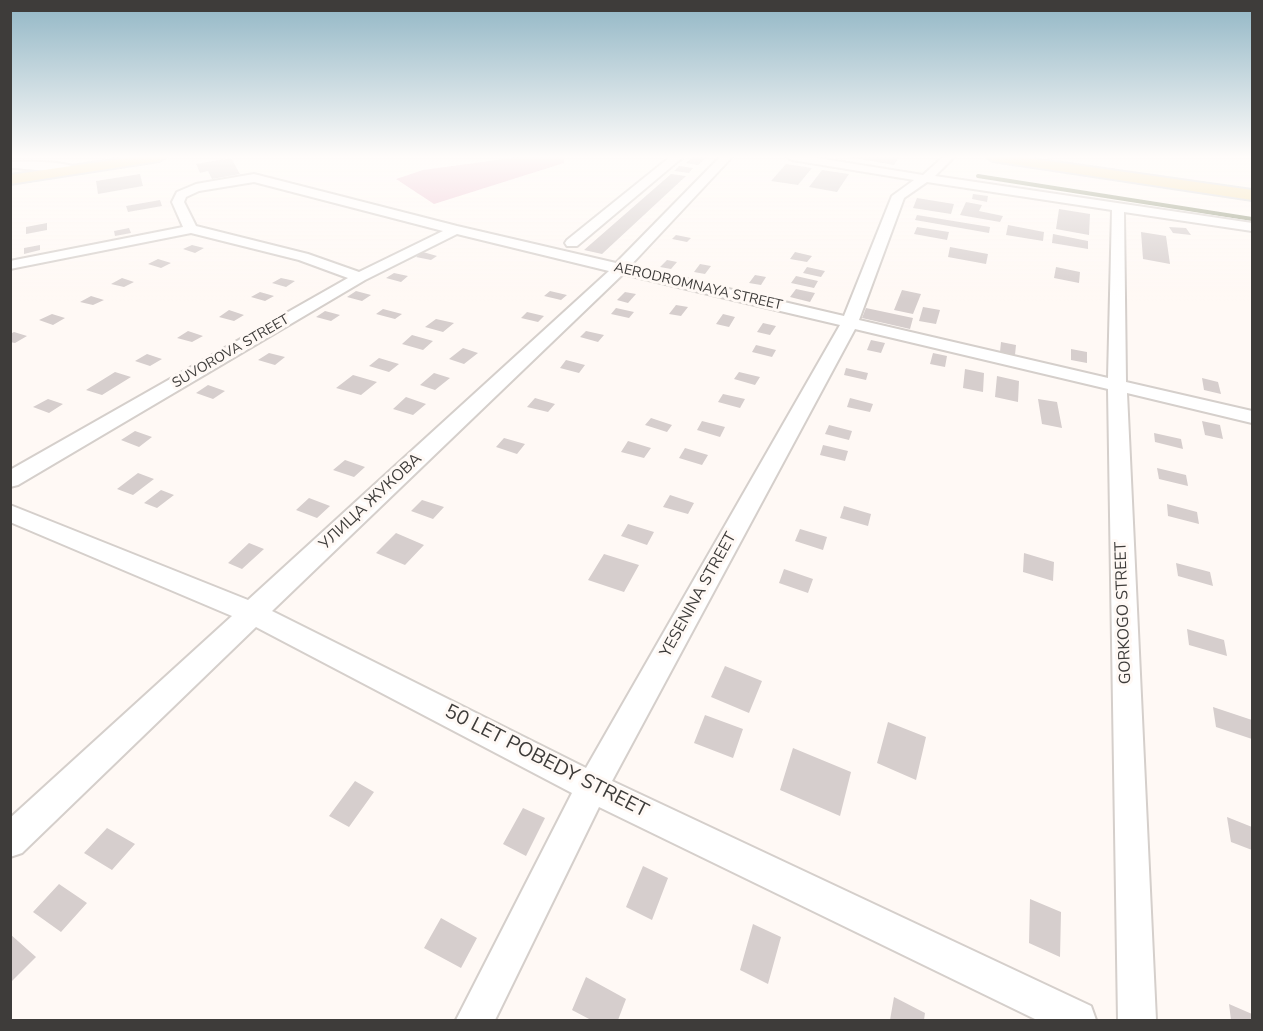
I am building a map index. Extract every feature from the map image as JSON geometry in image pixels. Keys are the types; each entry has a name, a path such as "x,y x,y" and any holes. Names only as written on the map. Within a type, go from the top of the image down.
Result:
{"street":[{"name":"AERODROMNAYA STREET","path":"180,205 192,229"},
{"name":"AERODROMNAYA STREET","path":"359,205 619,269 1252,417"},
{"path":"572,243 618,205"},
{"name":"УЛИЦА ЖУКОВА","path":"10,842 619,269 680,205"},
{"name":"YESENINA STREET","path":"475,1020 592,787 850,322 895,205"},
{"path":"1114,205 1252,227"},
{"name":"GORKOGO STREET","path":"1118,206 1117,386 1137,1020"},
{"path":"10,265 192,229 248,245 303,257 360,277"},
{"name":"SUVOROVA STREET","path":"10,480 360,277 455,230"},
{"name":"50 LET POBEDY STREET","path":"10,513 252,613 592,787 1077,1020"}],"building":[{"path":"162,205 162,206 128,212 126,206"},
{"path":"635,205 655,205 602,254 584,250"},
{"path":"914,205 954,205 951,214 913,208"},
{"path":"965,205 982,205 979,211 1003,216 1000,222 960,215"},
{"path":"1059,209 1090,214 1089,235 1056,229"},
{"path":"917,215 990,227 989,233 915,220"},
{"path":"47,223 47,230 26,234 26,227"},
{"path":"1008,225 1044,232 1043,241 1006,235"},
{"path":"917,227 949,232 947,240 914,234"},
{"path":"1169,227 1186,228 1191,235 1173,233"},
{"path":"129,228 131,233 115,236 114,231"},
{"path":"1141,232 1166,236 1170,264 1143,259"},
{"path":"1053,234 1088,241 1088,249 1052,243"},
{"path":"676,235 691,238 687,242 672,239"},
{"path":"40,245 40,250 24,254 24,248"},
{"path":"192,245 204,248 195,253 183,249"},
{"path":"950,247 988,254 986,264 948,257"},
{"path":"423,252 437,256 431,260 416,257"},
{"path":"795,252 812,256 807,262 790,259"},
{"path":"158,259 171,263 161,268 148,264"},
{"path":"667,260 677,262 671,269 660,267"},
{"path":"700,264 711,266 705,274 694,272"},
{"path":"807,267 825,271 821,277 803,273"},
{"path":"1056,267 1080,272 1079,283 1054,278"},
{"path":"394,273 408,276 401,282 386,278"},
{"path":"755,275 766,277 761,285 749,283"},
{"path":"796,276 818,281 814,288 791,283"},
{"path":"122,278 134,282 124,287 111,284"},
{"path":"281,278 295,281 286,287 272,283"},
{"path":"796,289 815,293 810,302 790,297"},
{"path":"902,290 921,294 913,314 894,310"},
{"path":"356,291 371,295 362,301 347,297"},
{"path":"550,291 567,295 561,300 544,296"},
{"path":"260,292 274,296 265,301 251,297"},
{"path":"625,292 636,294 628,303 617,300"},
{"path":"91,296 104,300 93,305 80,302"},
{"path":"676,305 688,307 681,316 669,314"},
{"path":"923,307 940,310 936,324 919,321"},
{"path":"616,308 634,312 629,318 611,314"},
{"path":"866,308 913,318 910,329 862,318"},
{"path":"383,309 402,314 395,319 376,314"},
{"path":"229,310 244,315 234,321 219,317"},
{"path":"325,311 340,315 331,321 316,317"},
{"path":"527,312 544,316 538,322 521,318"},
{"path":"52,314 65,318 53,325 39,320"},
{"path":"723,314 735,317 729,327 716,324"},
{"path":"436,319 454,323 443,332 425,327"},
{"path":"763,323 776,326 770,335 757,332"},
{"path":"188,331 203,336 192,342 177,338"},
{"path":"586,331 604,335 598,342 580,337"},
{"path":"14,332 27,336 15,343 10,342 10,334"},
{"path":"412,335 433,341 423,350 402,344"},
{"path":"871,340 885,343 881,353 867,350"},
{"path":"1001,342 1016,345 1015,355 1000,352"},
{"path":"756,345 776,350 772,357 752,352"},
{"path":"463,348 478,353 464,364 449,359"},
{"path":"1071,349 1087,352 1087,363 1071,360"},
{"path":"269,353 285,357 275,365 258,360"},
{"path":"933,353 947,356 945,367 930,364"},
{"path":"147,354 162,359 150,366 135,361"},
{"path":"379,358 399,364 389,372 369,366"},
{"path":"566,360 585,365 579,373 560,368"},
{"path":"846,368 868,373 866,380 844,375"},
{"path":"965,369 984,373 983,392 963,388"},
{"path":"115,372 131,377 102,395 86,390"},
{"path":"739,372 760,377 755,385 734,379"},
{"path":"434,373 450,378 435,390 420,385"},
{"path":"353,375 377,382 361,395 336,388"},
{"path":"997,376 1019,381 1018,402 995,397"},
{"path":"1202,378 1218,382 1221,394 1204,390"},
{"path":"208,385 225,391 213,399 196,393"},
{"path":"723,394 745,399 740,408 718,402"},
{"path":"406,397 426,404 413,415 393,409"},
{"path":"535,398 555,404 548,412 527,407"},
{"path":"850,398 873,404 870,412 847,407"},
{"path":"48,399 63,404 49,413 33,407"},
{"path":"1038,399 1057,402 1062,428 1042,424"},
{"path":"651,418 672,425 667,432 645,425"},
{"path":"702,421 725,427 720,437 697,430"},
{"path":"1202,421 1220,425 1223,439 1205,435"},
{"path":"829,425 852,431 849,440 825,434"},
{"path":"135,431 152,437 139,447 121,440"},
{"path":"1154,433 1181,439 1183,449 1155,442"},
{"path":"504,438 525,444 517,454 496,447"},
{"path":"628,441 651,448 644,458 621,452"},
{"path":"823,445 848,451 845,461 820,455"},
{"path":"685,448 708,455 702,465 679,458"},
{"path":"345,460 365,467 354,477 333,470"},
{"path":"1157,468 1186,475 1188,486 1159,479"},
{"path":"138,473 154,479 133,495 117,489"},
{"path":"161,490 174,495 157,508 144,503"},
{"path":"670,495 694,503 688,514 663,507"},
{"path":"309,498 330,506 317,518 296,510"},
{"path":"422,500 444,507 433,519 411,511"},
{"path":"1167,504 1197,512 1199,524 1168,516"},
{"path":"844,506 871,514 868,526 840,518"},
{"path":"628,524 654,532 647,545 621,536"},
{"path":"800,529 827,537 823,550 795,541"},
{"path":"396,533 424,545 405,565 376,553"},
{"path":"249,543 264,549 242,569 228,563"},
{"path":"1024,553 1054,562 1053,581 1023,572"},
{"path":"604,554 639,565 624,592 588,580"},
{"path":"1176,563 1210,572 1213,586 1178,576"},
{"path":"784,569 813,579 808,593 779,583"},
{"path":"1187,629 1224,640 1227,656 1189,645"},
{"path":"725,666 762,681 749,713 711,697"},
{"path":"1213,707 1252,720 1252,739 1216,727"},
{"path":"705,715 743,729 733,758 694,743"},
{"path":"888,722 926,737 916,780 877,763"},
{"path":"793,748 851,772 840,816 780,790"},
{"path":"355,781 374,792 349,827 329,816"},
{"path":"523,808 545,818 526,856 503,844"},
{"path":"1227,817 1252,827 1252,850 1231,842"},
{"path":"107,828 135,844 112,870 84,853"},
{"path":"643,866 668,878 652,920 626,907"},
{"path":"59,884 87,903 61,932 33,912"},
{"path":"1030,899 1061,912 1060,957 1029,943"},
{"path":"441,918 477,938 461,968 424,948"},
{"path":"753,924 781,937 768,984 740,970"},
{"path":"10,934 36,957 10,983"},
{"path":"586,977 626,999 618,1020 591,1020 572,1010"},
{"path":"894,997 925,1013 924,1020 890,1020"},
{"path":"1229,1004 1252,1014 1252,1020 1231,1020"}],"waterway":[{"path":"1164,205 1252,219"}]}
